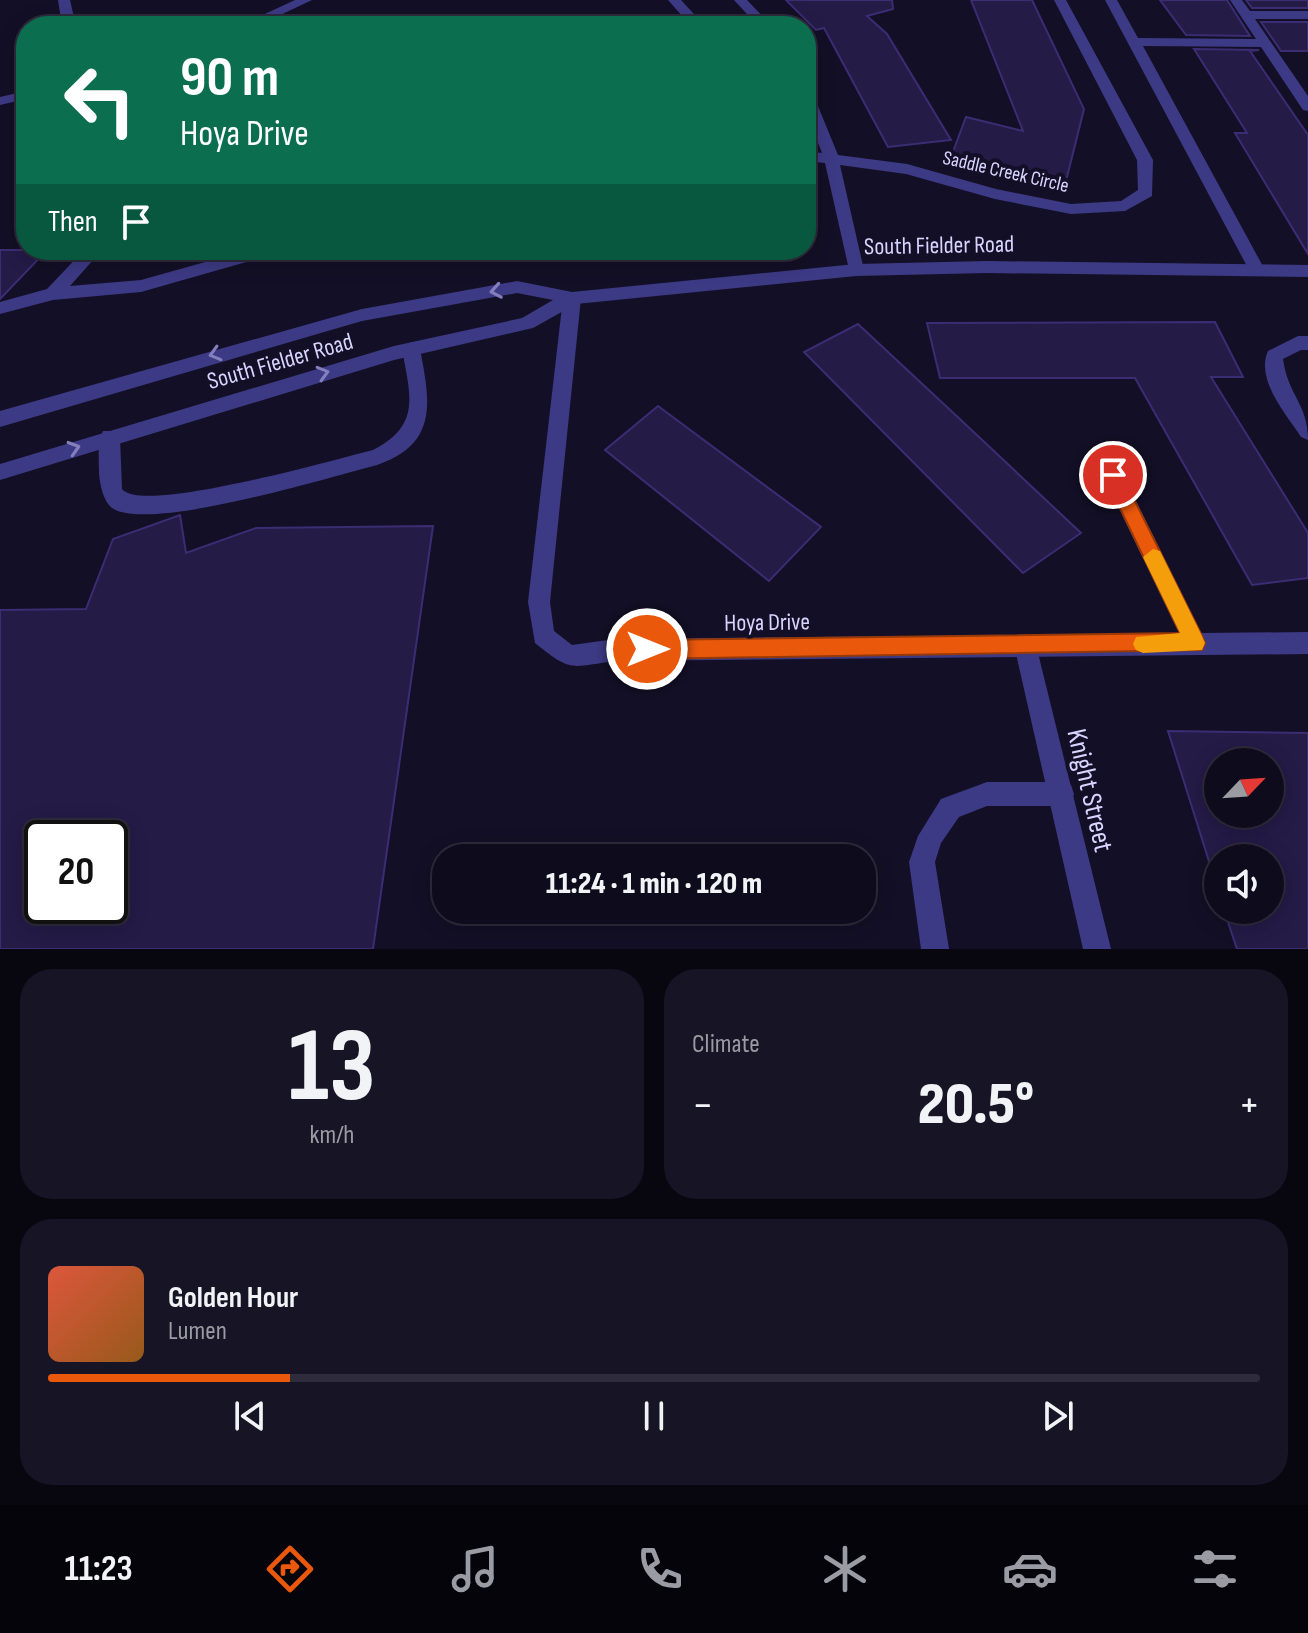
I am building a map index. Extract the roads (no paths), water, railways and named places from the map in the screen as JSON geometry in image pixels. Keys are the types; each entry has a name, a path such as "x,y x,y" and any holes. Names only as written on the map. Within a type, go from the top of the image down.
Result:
{"street":[{"path":"269,16 306,0"},
{"path":"674,0 689,16"},
{"path":"740,0 755,16"},
{"name":"Saddle Creek Circle","path":"816,156 907,169 995,194 1071,209 1125,206 1146,192 1145,160 1060,0"},
{"path":"1111,0 1257,270"},
{"path":"1236,0 1308,107"},
{"path":"1246,15 1308,15"},
{"path":"1133,42 1265,43"},
{"path":"816,119 831,157 856,270"},
{"path":"53,294 85,260"},
{"path":"0,308 53,294 141,286 233,260"},
{"name":"South Fielder Road","path":"0,419 228,351 362,315 517,287 572,298 856,270 987,267 1308,271"},
{"name":"South Fielder Road","path":"0,472 411,349 527,323 572,298"},
{"name":"Hoya Drive","path":"572,298 539,602 543,636 568,656 615,650 1308,643"},
{"path":"1308,343 1298,343 1274,356 1277,384 1308,432"},
{"path":"110,437 111,491 120,503 136,508 160,507 223,494 377,457 395,449 413,432 421,412 411,349"},
{"path":"1113,475 1195,643"},
{"name":"Knight Street","path":"1025,645 1097,949"},
{"path":"935,949 922,862 931,836 950,808 987,794 1062,794"}]}
